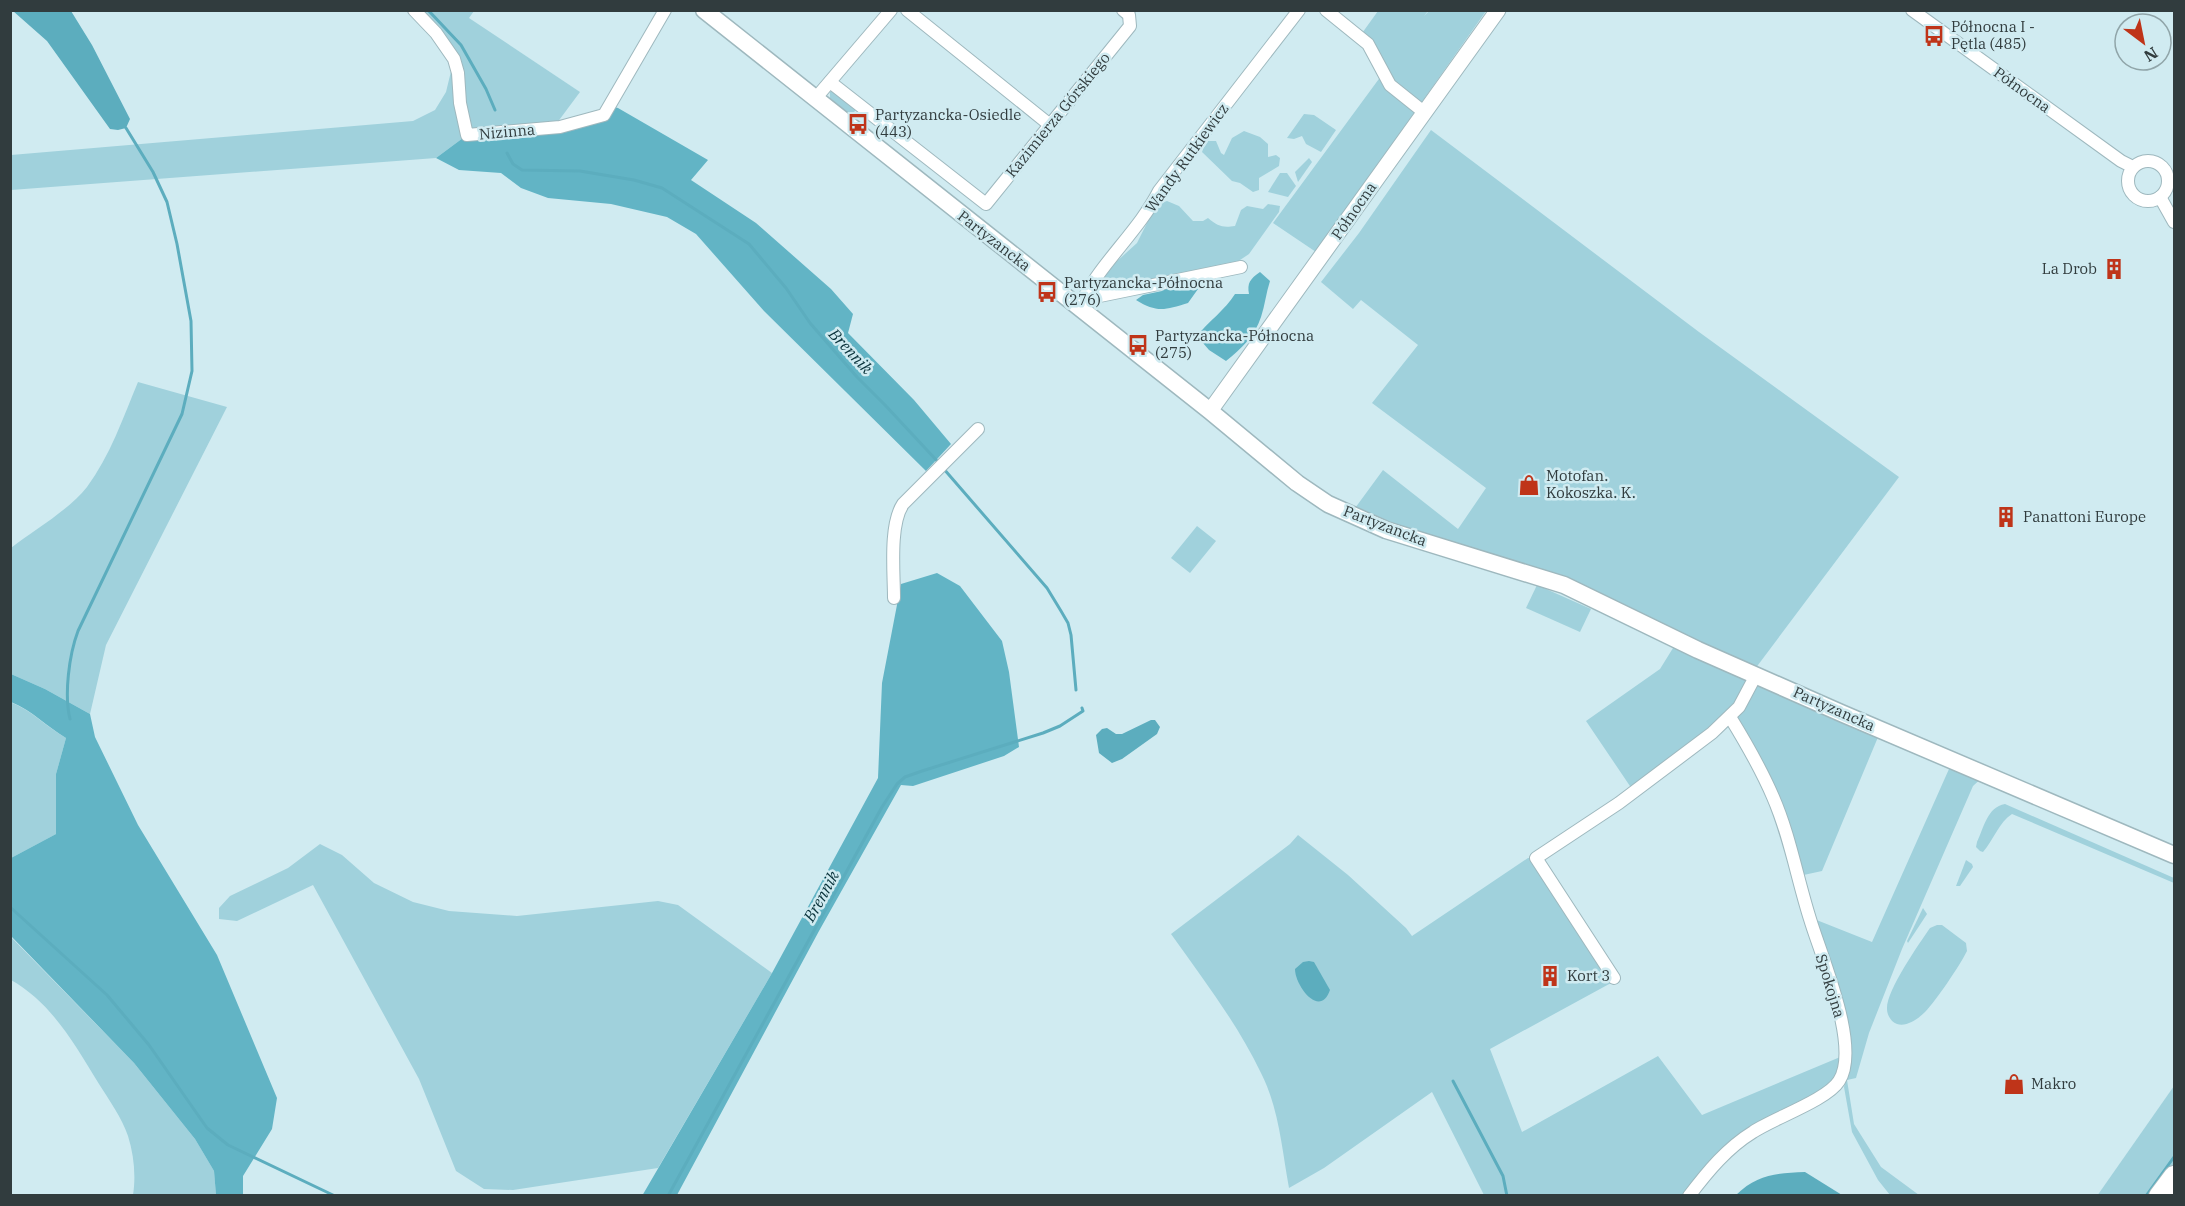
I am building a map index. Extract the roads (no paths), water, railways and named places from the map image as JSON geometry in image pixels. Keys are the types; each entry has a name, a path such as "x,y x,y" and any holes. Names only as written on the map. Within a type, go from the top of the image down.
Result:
{"main road":[{"name":"Partyzancka","path":"704,10 815,99 1081,303 1281,470 1328,504 1386,530 1564,585 1756,675 2175,855"},
{"path":"2160,1196 2175,1176"}],"street":[{"name":"Nizinna","path":"414,10 436,33 454,58 467,135 560,127 604,115 665,10"},
{"path":"907,10 1050,125"},
{"name":"Kazimierza Górskiego","path":"830,82 986,204 1130,26 1128,15 1123,10"},
{"name":"Wandy Rutkiewicz","path":"1081,303 1092,283 1151,207 1160,191 1299,10"},
{"path":"1326,10 1368,44 1387,81 1425,113"},
{"name":"Północna","path":"1210,411 1498,10"},
{"name":"Północna","path":"1912,10 2121,161 2133,167"},
{"path":"815,99 886,12"},
{"path":"2144,161 2158,163 2163,167 2168,180 2160,198 2147,201 2135,197 2130,192 2127,179 2133,167 2144,161"},
{"path":"2160,198 2175,222"},
{"path":"1081,303 1241,267"},
{"path":"894,598 897,512 978,429"},
{"path":"1614,978 1536,858 1655,777 1730,717 1739,707 1756,675"},
{"name":"Spokojna","path":"1689,1196 1715,1164 1740,1141 1774,1120 1823,1096 1833,1088 1842,1074 1845,1054 1836,1000 1809,917 1795,859 1781,816 1757,762 1730,717"}],"waterway":[{"name":"Brennik","path":"428,10 461,45 495,110"},
{"path":"70,719 67,698 68,675 78,631 182,414 192,371 191,321 167,202 153,172 126,128"},
{"name":"Brennik","path":"507,153 513,164 522,170 580,171 634,180 662,188 749,244 786,288 810,323 857,377 939,463"},
{"name":"Brennik","path":"943,468 1047,588 1061,611 1068,623 1071,635 1076,690"},
{"name":"Brennik","path":"668,1196 882,807 897,784 905,777 922,771 1043,733 1060,726 1083,711 1082,708"},
{"path":"10,907 107,995 149,1045 207,1128 228,1145 335,1196"},
{"path":"1453,1081 1503,1176 1507,1196"},
{"path":"2146,1196 2174,1157"}],"place":[{"name":"Północna I - Pętla (485)","path":"1934,36"},
{"name":"Partyzancka-Osiedle (443)","path":"858,124"},
{"name":"La Drob","path":"2114,269"},
{"name":"Partyzancka-Północna (276)","path":"1047,292"},
{"name":"Partyzancka-Północna (275)","path":"1138,345"},
{"name":"Motofan. Kokoszka. K.","path":"1529,485"},
{"name":"Panattoni Europe","path":"2006,517"},
{"name":"Kort 3","path":"1550,976"},
{"name":"Makro","path":"2014,1084"}]}
